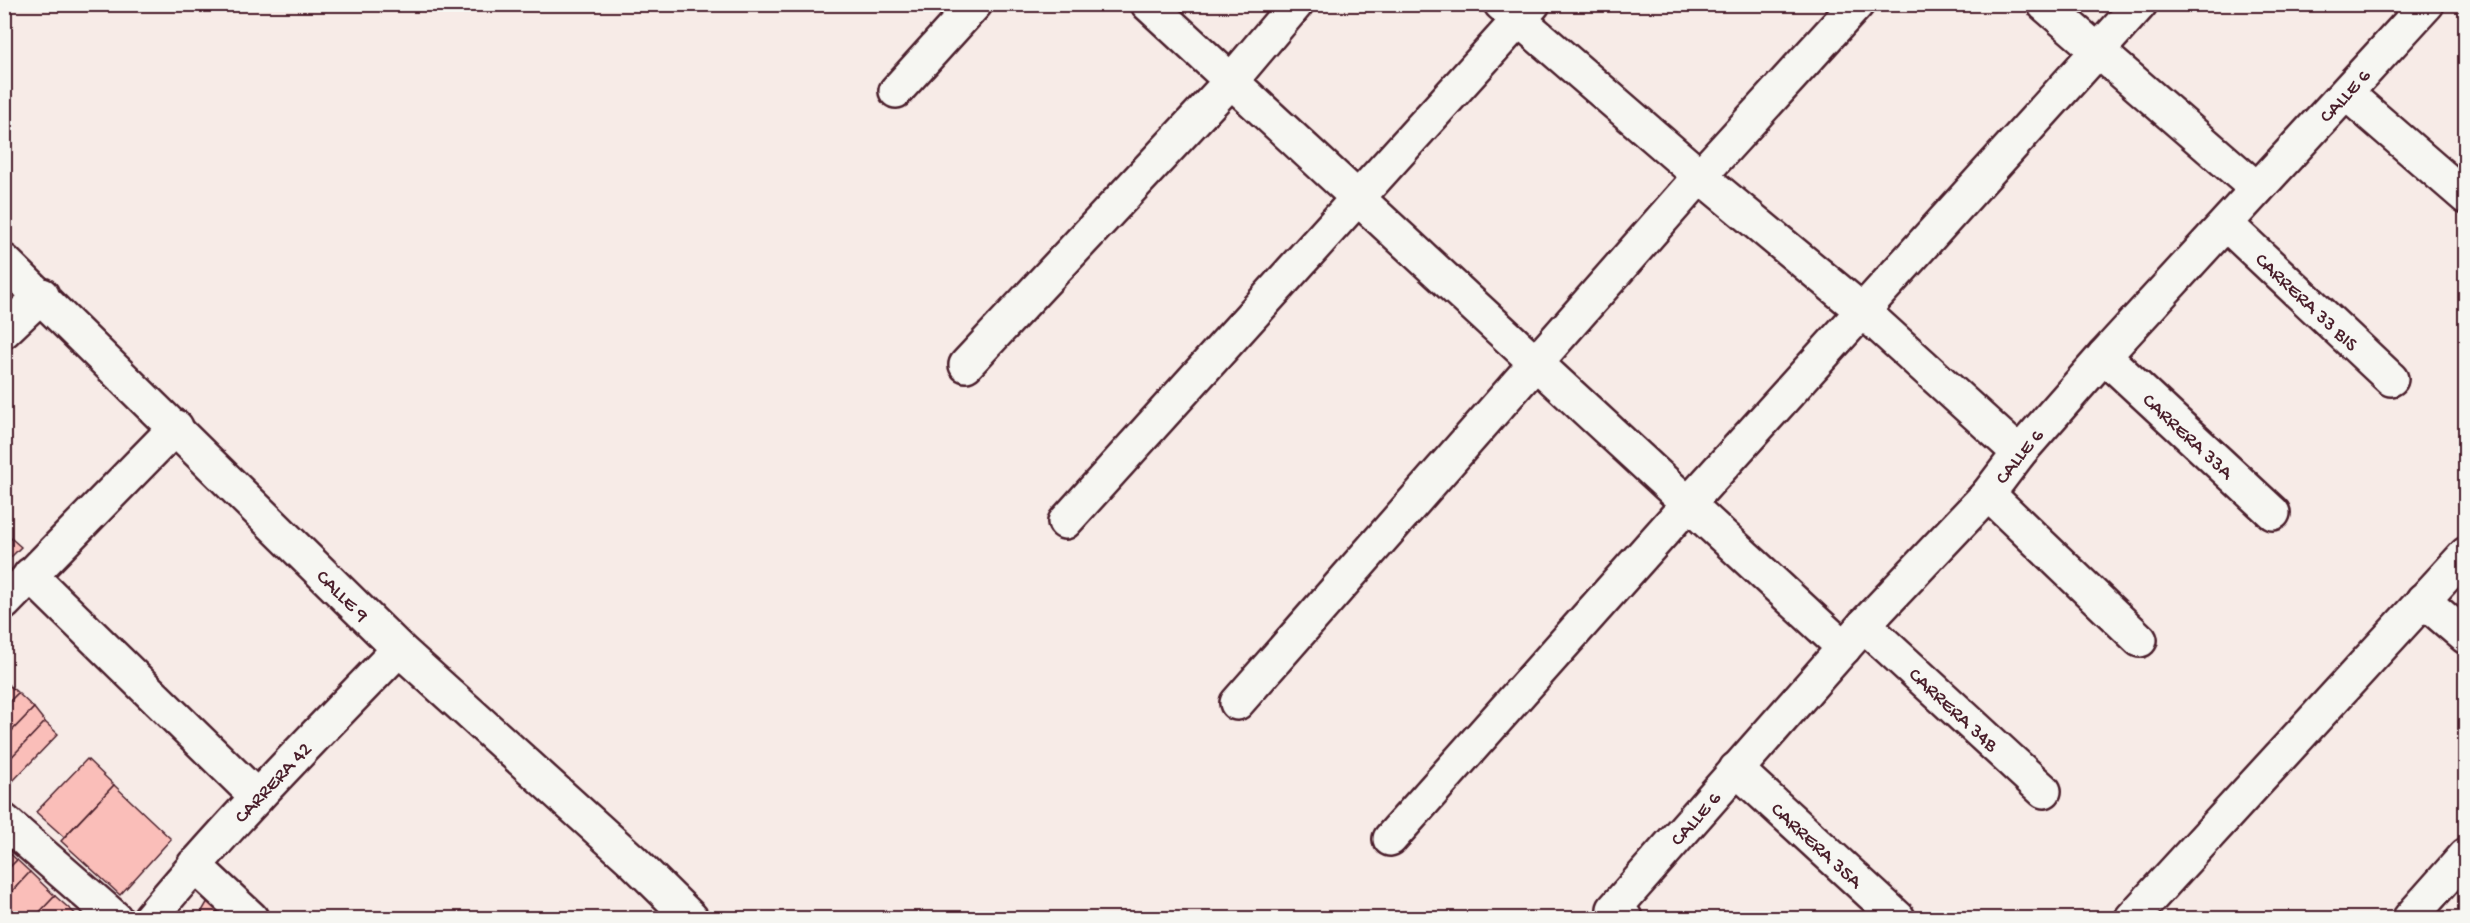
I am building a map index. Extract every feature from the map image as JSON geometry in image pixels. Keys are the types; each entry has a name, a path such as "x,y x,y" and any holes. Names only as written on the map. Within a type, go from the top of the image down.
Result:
{"street":[{"path":"896,91 975,4"},
{"name":"CARRERA 34B","path":"1148,4 1688,504 2044,790"},
{"path":"966,365 1231,81 1296,4"},
{"path":"1237,703 1701,176 1857,4"},
{"path":"2044,4 2257,189"},
{"path":"1390,839 1688,504 1864,312 2140,4"},
{"name":"CALLE 6","path":"1619,914 1737,769 1854,637 1988,494 2019,453 2104,356 2427,4"},
{"path":"1065,522 1358,199 1517,10 1701,176 1864,312 2019,453"},
{"path":"2346,93 2466,197"},
{"name":"CARRERA 33 BIS","path":"2226,224 2391,379"},
{"name":"CALLE 9","path":"4,261 42,295 399,649 632,860 690,918"},
{"path":"4,331 42,295"},
{"name":"CARRERA 33A","path":"2104,356 2273,513"},
{"path":"4,603 176,427"},
{"path":"1988,494 2140,640"},
{"path":"2132,918 2466,554"},
{"path":"30,575 257,797"},
{"path":"2422,600 2466,637"},
{"name":"CARRERA 42","path":"150,918 194,865 399,649"},
{"name":"CARRERA 35A","path":"1737,769 1898,918"},
{"path":"4,821 115,918"},
{"path":"2410,918 2466,855"},
{"path":"194,865 251,918"}],"building":[{"path":"4,532 21,547 8,560 4,557"},
{"path":"4,681 18,693 4,707"},
{"path":"18,693 34,708 4,739 4,707"},
{"path":"34,708 45,722 4,765 4,739"},
{"path":"45,722 58,734 10,784 4,779 4,765"},
{"path":"87,759 114,785 64,837 36,812"},
{"path":"114,785 171,839 120,895 61,841"},
{"path":"4,848 17,860 4,873"},
{"path":"17,860 30,872 4,900 4,873"},
{"path":"30,872 55,896 34,918 4,918 4,900"},
{"path":"55,896 80,918 34,918"},
{"path":"209,899 242,918 198,918"}]}
